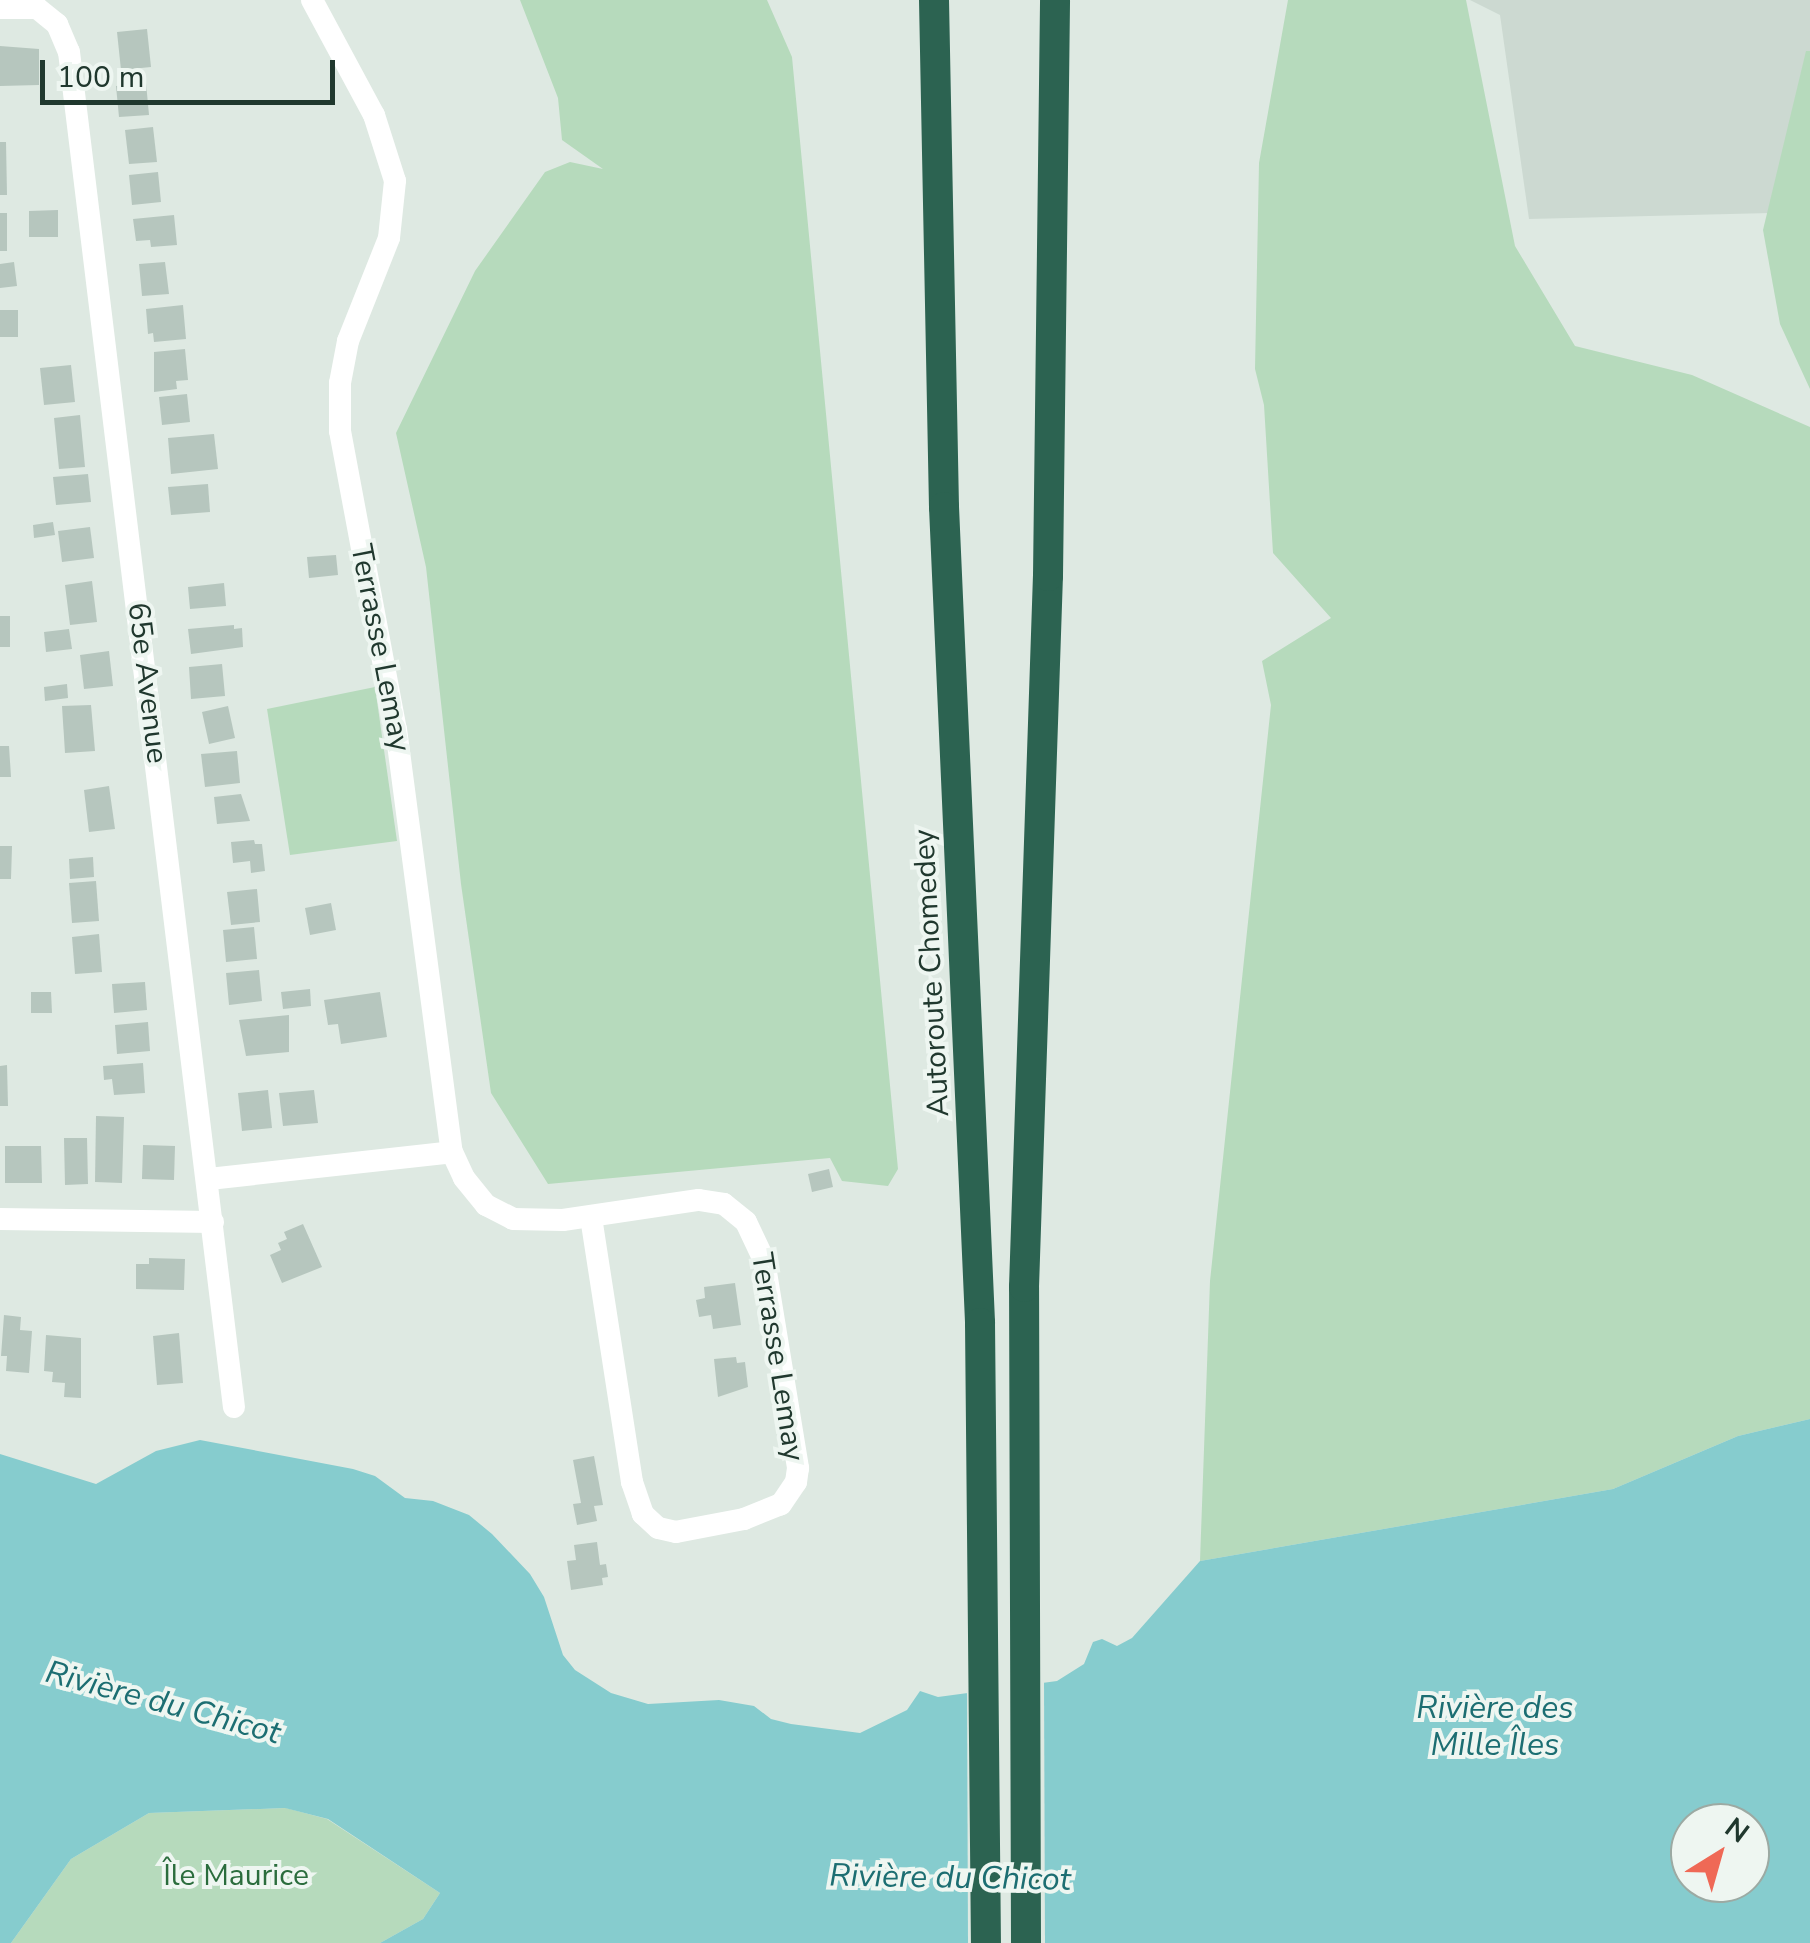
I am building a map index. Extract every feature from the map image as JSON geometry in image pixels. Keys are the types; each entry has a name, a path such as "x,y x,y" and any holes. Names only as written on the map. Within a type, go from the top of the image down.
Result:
{"highway":[{"name":"Autoroute Chomedey","path":"934,0 943,476 976,1165 986,1943"},
{"path":"1026,1943 1024,1288 1048,576 1055,0"}],"street":[{"name":"Terrasse Lemay","path":"312,0 374,115 395,181 388,238 348,341 339,419 402,766 452,1152 476,1194 501,1214 541,1221 713,1201 735,1212 755,1234 764,1260 798,1468 796,1482 781,1504 744,1519 676,1532 658,1528 644,1514 632,1482 591,1217"},
{"name":"65e Avenue","path":"0,8 36,8 58,24 70,52 234,1407"},
{"path":"209,1179 452,1152"},
{"path":"0,1219 213,1222"}],"shaded area":[{"path":"1470,0 1810,0 1810,212 1529,219 1500,15"}],"green space":[{"path":"520,0 767,0 792,57 898,1169 888,1186 842,1181 830,1158 548,1184 491,1093 461,884 426,567 396,433 475,271 545,172 570,162 603,169 562,140 558,98"},
{"path":"1288,0 1466,0 1515,246 1575,346 1692,375 1810,427 1810,1419 1738,1436 1613,1489 1200,1561 1210,1281 1271,705 1262,661 1331,618 1273,553 1264,405 1255,369 1259,163"},
{"path":"1806,51 1810,51 1810,389 1780,324 1763,230"},
{"path":"375,687 397,841 290,855 267,709"},
{"name":"Île Maurice","path":"286,1808 327,1819 440,1893 423,1919 380,1943 11,1943 71,1859 149,1813"}],"water":[{"name":"Rivière des Mille Îles","path":"1810,1419 1810,1943 380,1943 423,1919 440,1893 328,1819 285,1808 149,1813 71,1859 11,1943 0,1943 0,1454 96,1484 156,1451 200,1440 375,1476 405,1498 433,1501 469,1515 492,1534 530,1574 544,1597 563,1655 575,1670 611,1693 648,1704 719,1700 754,1706 771,1719 791,1724 860,1733 907,1710 920,1691 938,1697 1057,1681 1084,1664 1093,1642 1102,1639 1117,1646 1132,1638 1200,1561 1613,1489 1738,1436"}],"pier":[{"path":"1044,1680 1045,1943 968,1943 967,1687"}],"building":[{"path":"147,29 151,67 121,70 117,32"},
{"path":"0,46 39,49 39,85 0,86"},
{"path":"146,83 149,115 119,117 116,86"},
{"path":"153,127 157,162 129,164 125,130"},
{"path":"0,142 6,142 7,195 0,195"},
{"path":"158,172 161,202 132,205 129,175"},
{"path":"58,210 58,237 29,237 29,211"},
{"path":"0,213 7,213 7,251 0,251"},
{"path":"174,215 177,245 151,247 150,240 136,241 133,219"},
{"path":"14,262 17,286 0,288 0,264"},
{"path":"165,262 169,294 142,296 139,264"},
{"path":"183,305 186,339 154,342 153,333 148,334 146,309"},
{"path":"0,310 18,310 18,337 0,337"},
{"path":"185,349 188,380 176,381 177,389 154,392 154,352"},
{"path":"71,365 75,402 44,405 40,368"},
{"path":"187,394 190,422 162,425 159,397"},
{"path":"80,415 85,467 59,469 54,418"},
{"path":"214,434 218,469 171,474 168,438"},
{"path":"88,474 91,502 56,505 53,477"},
{"path":"208,484 210,512 171,515 168,487"},
{"path":"53,522 55,535 34,538 33,525"},
{"path":"90,527 94,558 62,562 58,531"},
{"path":"336,555 338,575 309,578 307,557"},
{"path":"92,581 97,622 70,625 65,585"},
{"path":"224,583 226,606 190,609 188,587"},
{"path":"0,616 10,616 10,647 0,647"},
{"path":"234,625 234,629 242,628 243,647 191,654 188,629"},
{"path":"69,629 72,649 46,652 44,632"},
{"path":"109,651 113,686 84,689 80,655"},
{"path":"222,664 225,696 191,699 189,667"},
{"path":"67,684 68,698 45,701 44,687"},
{"path":"91,705 95,751 65,753 62,706"},
{"path":"228,706 235,738 209,744 202,712"},
{"path":"0,746 9,746 11,777 0,777"},
{"path":"237,751 240,783 205,787 201,754"},
{"path":"109,786 115,829 89,832 84,790"},
{"path":"241,794 250,821 217,824 214,797"},
{"path":"254,840 255,844 262,844 265,871 251,873 250,861 233,863 231,842"},
{"path":"0,846 12,846 11,879 0,879"},
{"path":"93,857 94,877 70,879 69,859"},
{"path":"96,881 99,921 72,923 69,883"},
{"path":"257,889 260,922 231,925 227,892"},
{"path":"331,903 336,930 310,935 305,908"},
{"path":"254,927 257,959 226,962 223,930"},
{"path":"99,934 102,972 75,974 72,937"},
{"path":"259,970 262,1001 229,1005 226,973"},
{"path":"145,982 147,1010 114,1013 112,984"},
{"path":"310,989 311,1006 283,1009 281,992"},
{"path":"31,992 51,992 52,1013 31,1013"},
{"path":"380,992 387,1037 341,1044 338,1024 328,1025 324,1000"},
{"path":"289,1015 289,1052 246,1056 239,1020"},
{"path":"148,1022 150,1051 117,1054 115,1025"},
{"path":"143,1063 145,1093 114,1095 112,1079 104,1080 103,1066"},
{"path":"7,1065 8,1106 0,1106 0,1066"},
{"path":"268,1090 272,1128 242,1131 238,1093"},
{"path":"314,1090 318,1123 283,1126 279,1093"},
{"path":"96,1116 124,1117 122,1183 95,1182"},
{"path":"64,1138 87,1138 88,1184 65,1185"},
{"path":"143,1145 175,1146 174,1180 142,1179"},
{"path":"5,1146 41,1146 42,1183 5,1183"},
{"path":"829,1169 833,1187 812,1192 808,1174"},
{"path":"303,1224 322,1267 282,1283 270,1255 281,1250 278,1243 287,1239 284,1232"},
{"path":"149,1258 185,1259 184,1290 136,1289 136,1264 149,1264"},
{"path":"735,1283 741,1325 713,1329 711,1315 699,1317 696,1300 705,1298 704,1287"},
{"path":"4,1315 21,1317 20,1330 32,1331 29,1373 6,1371 7,1356 1,1356"},
{"path":"179,1333 183,1383 157,1385 153,1336"},
{"path":"46,1335 81,1338 81,1398 64,1397 65,1383 52,1382 53,1372 44,1371"},
{"path":"736,1357 737,1363 745,1362 748,1387 718,1397 714,1359"},
{"path":"594,1456 603,1505 594,1506 597,1521 577,1525 573,1504 581,1503 573,1460"},
{"path":"597,1542 600,1565 606,1564 608,1577 602,1578 603,1585 571,1590 567,1561 576,1560 574,1545"}],"water label":[{"name":"Rivière du Chicot","path":"163,1703"},
{"name":"Rivière du Chicot","path":"950,1878"}]}
